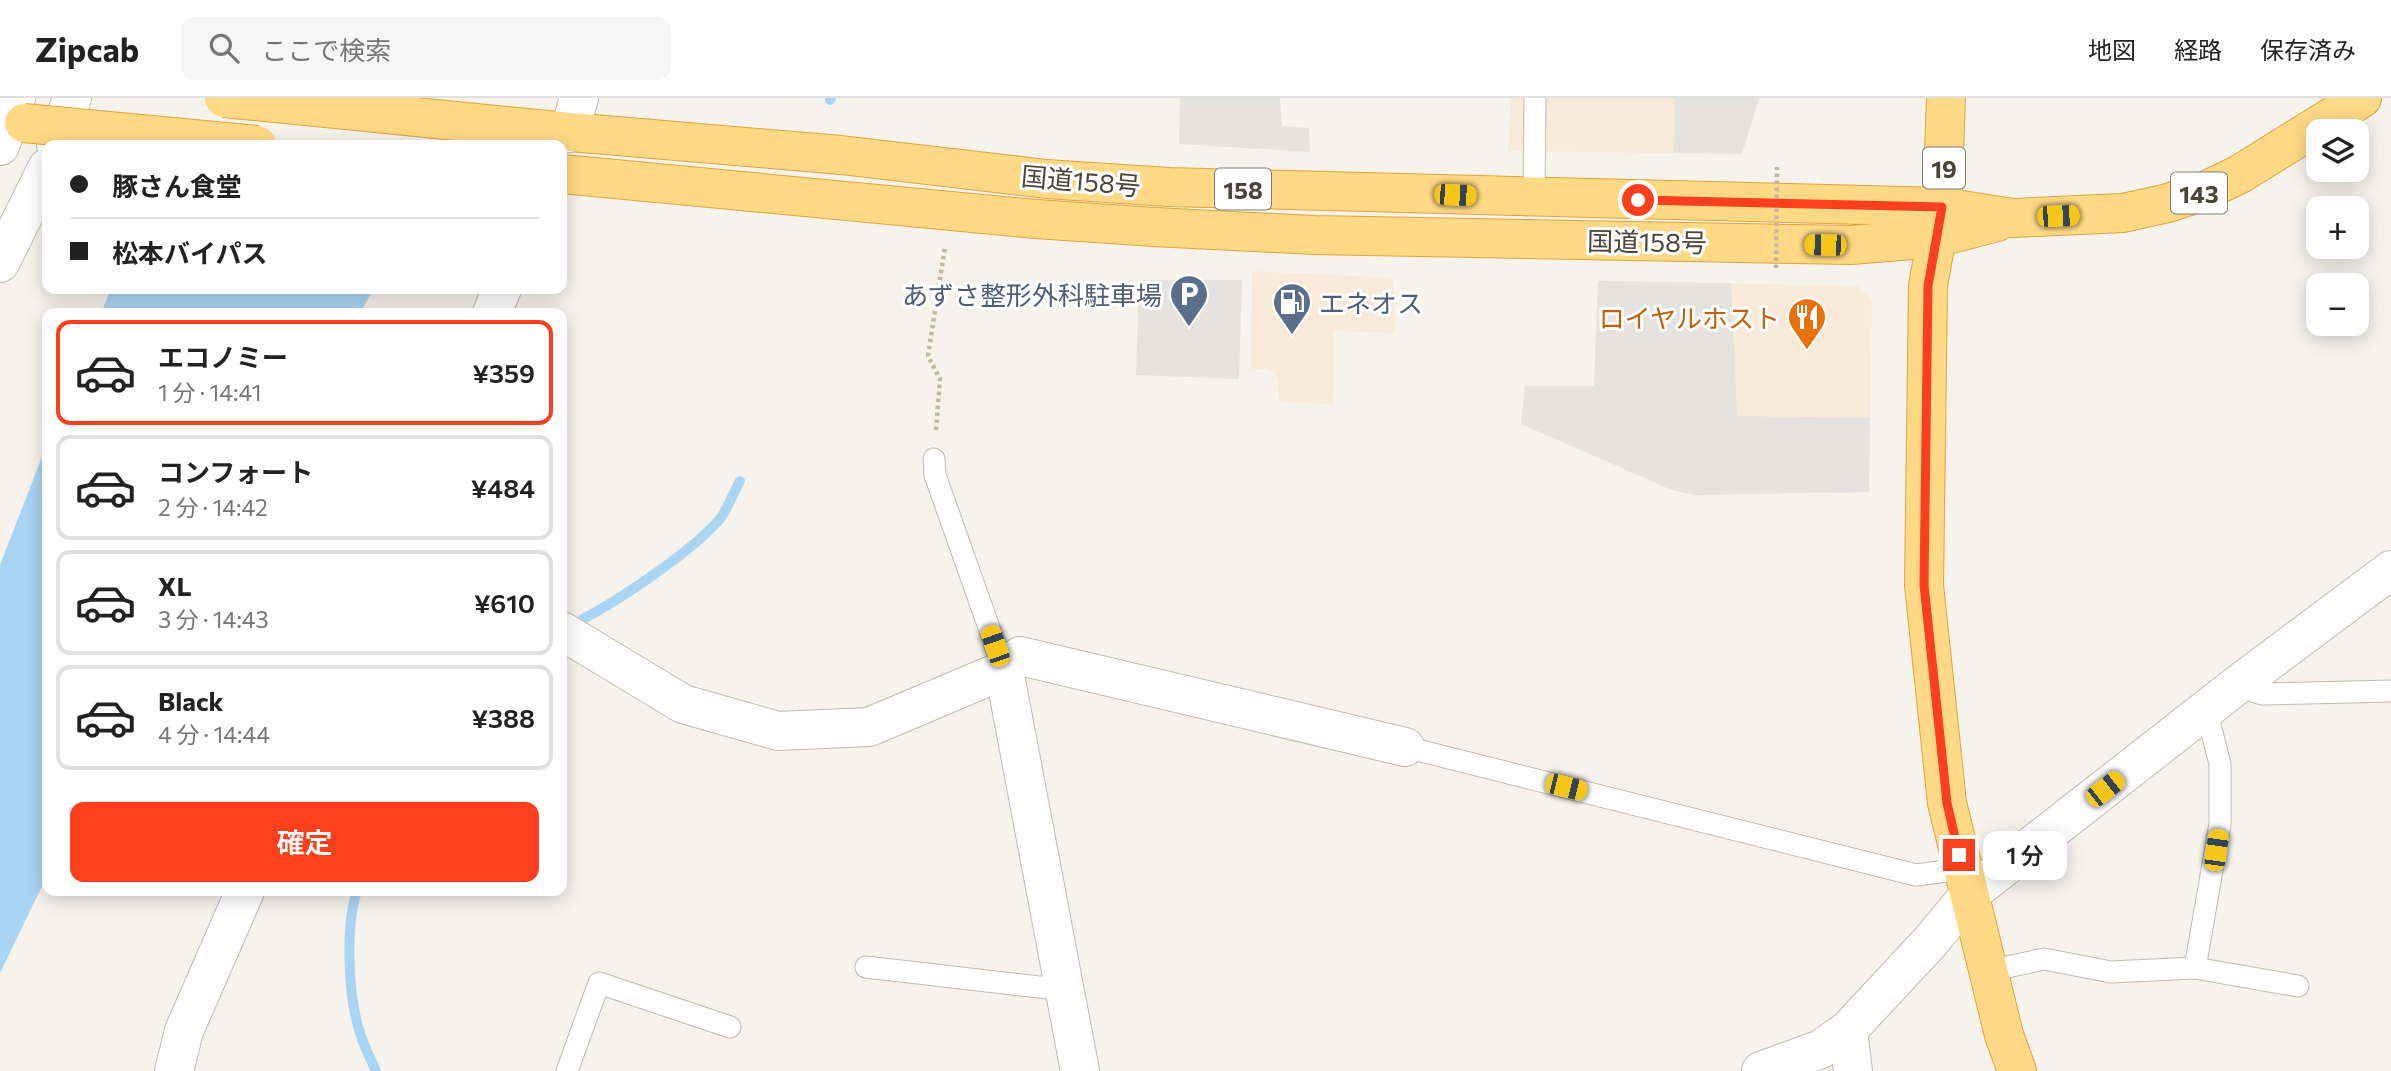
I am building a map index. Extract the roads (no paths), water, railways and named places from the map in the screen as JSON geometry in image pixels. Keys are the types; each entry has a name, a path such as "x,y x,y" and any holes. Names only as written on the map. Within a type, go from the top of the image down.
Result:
{"highway":[{"name":"国道158号","path":"224,98 565,120 1046,179 1169,187 1534,198 1939,223"},
{"name":"19","path":"1946,98 1939,223 1928,286 1924,585 1947,803 1988,971 2017,1071"},
{"name":"143","path":"1939,223 2123,213 2207,190 2240,174 2362,98"},
{"path":"10,122 203,140"},
{"name":"国道158号","path":"567,174 1036,219 1314,235 1852,245 1939,223"}],"street":[{"path":"58,140 72,98"},
{"path":"0,263 42,178"},
{"path":"1761,1071 1821,1049 1847,1030 1930,943 1966,882 2206,709 2391,570"},
{"path":"567,634 683,704 778,731 869,727 1004,670 1020,656 1405,747"},
{"path":"1004,670 1080,1071"},
{"path":"174,1071 184,1031 243,896"},
{"path":"1847,1030 1853,1071"}],"lane":[{"path":"1534,198 1535,98"},
{"path":"934,459 934,475 1004,670"},
{"path":"2236,685 2262,694 2391,691"},
{"path":"2195,968 2220,824 2220,764 2206,709"},
{"path":"1405,747 1916,875 1966,882"},
{"path":"1988,971 2044,959 2111,972 2195,968 2298,986"},
{"path":"866,967 1065,990"},
{"path":"567,1071 599,983 730,1027"}],"water":[{"path":"109,294 371,294 363,308 103,308"},
{"path":"42,457 42,886 0,973 0,565"}],"waterway":[{"path":"583,619 655,574 692,546 722,516 740,481"},
{"path":"356,896 350,943 353,1003 361,1036 376,1071"}],"place":[{"name":"あずさ整形外科駐車場","path":"1189,328"},
{"name":"エネオス","path":"1292,336"},
{"name":"ロイヤルホスト","path":"1807,351"}]}
